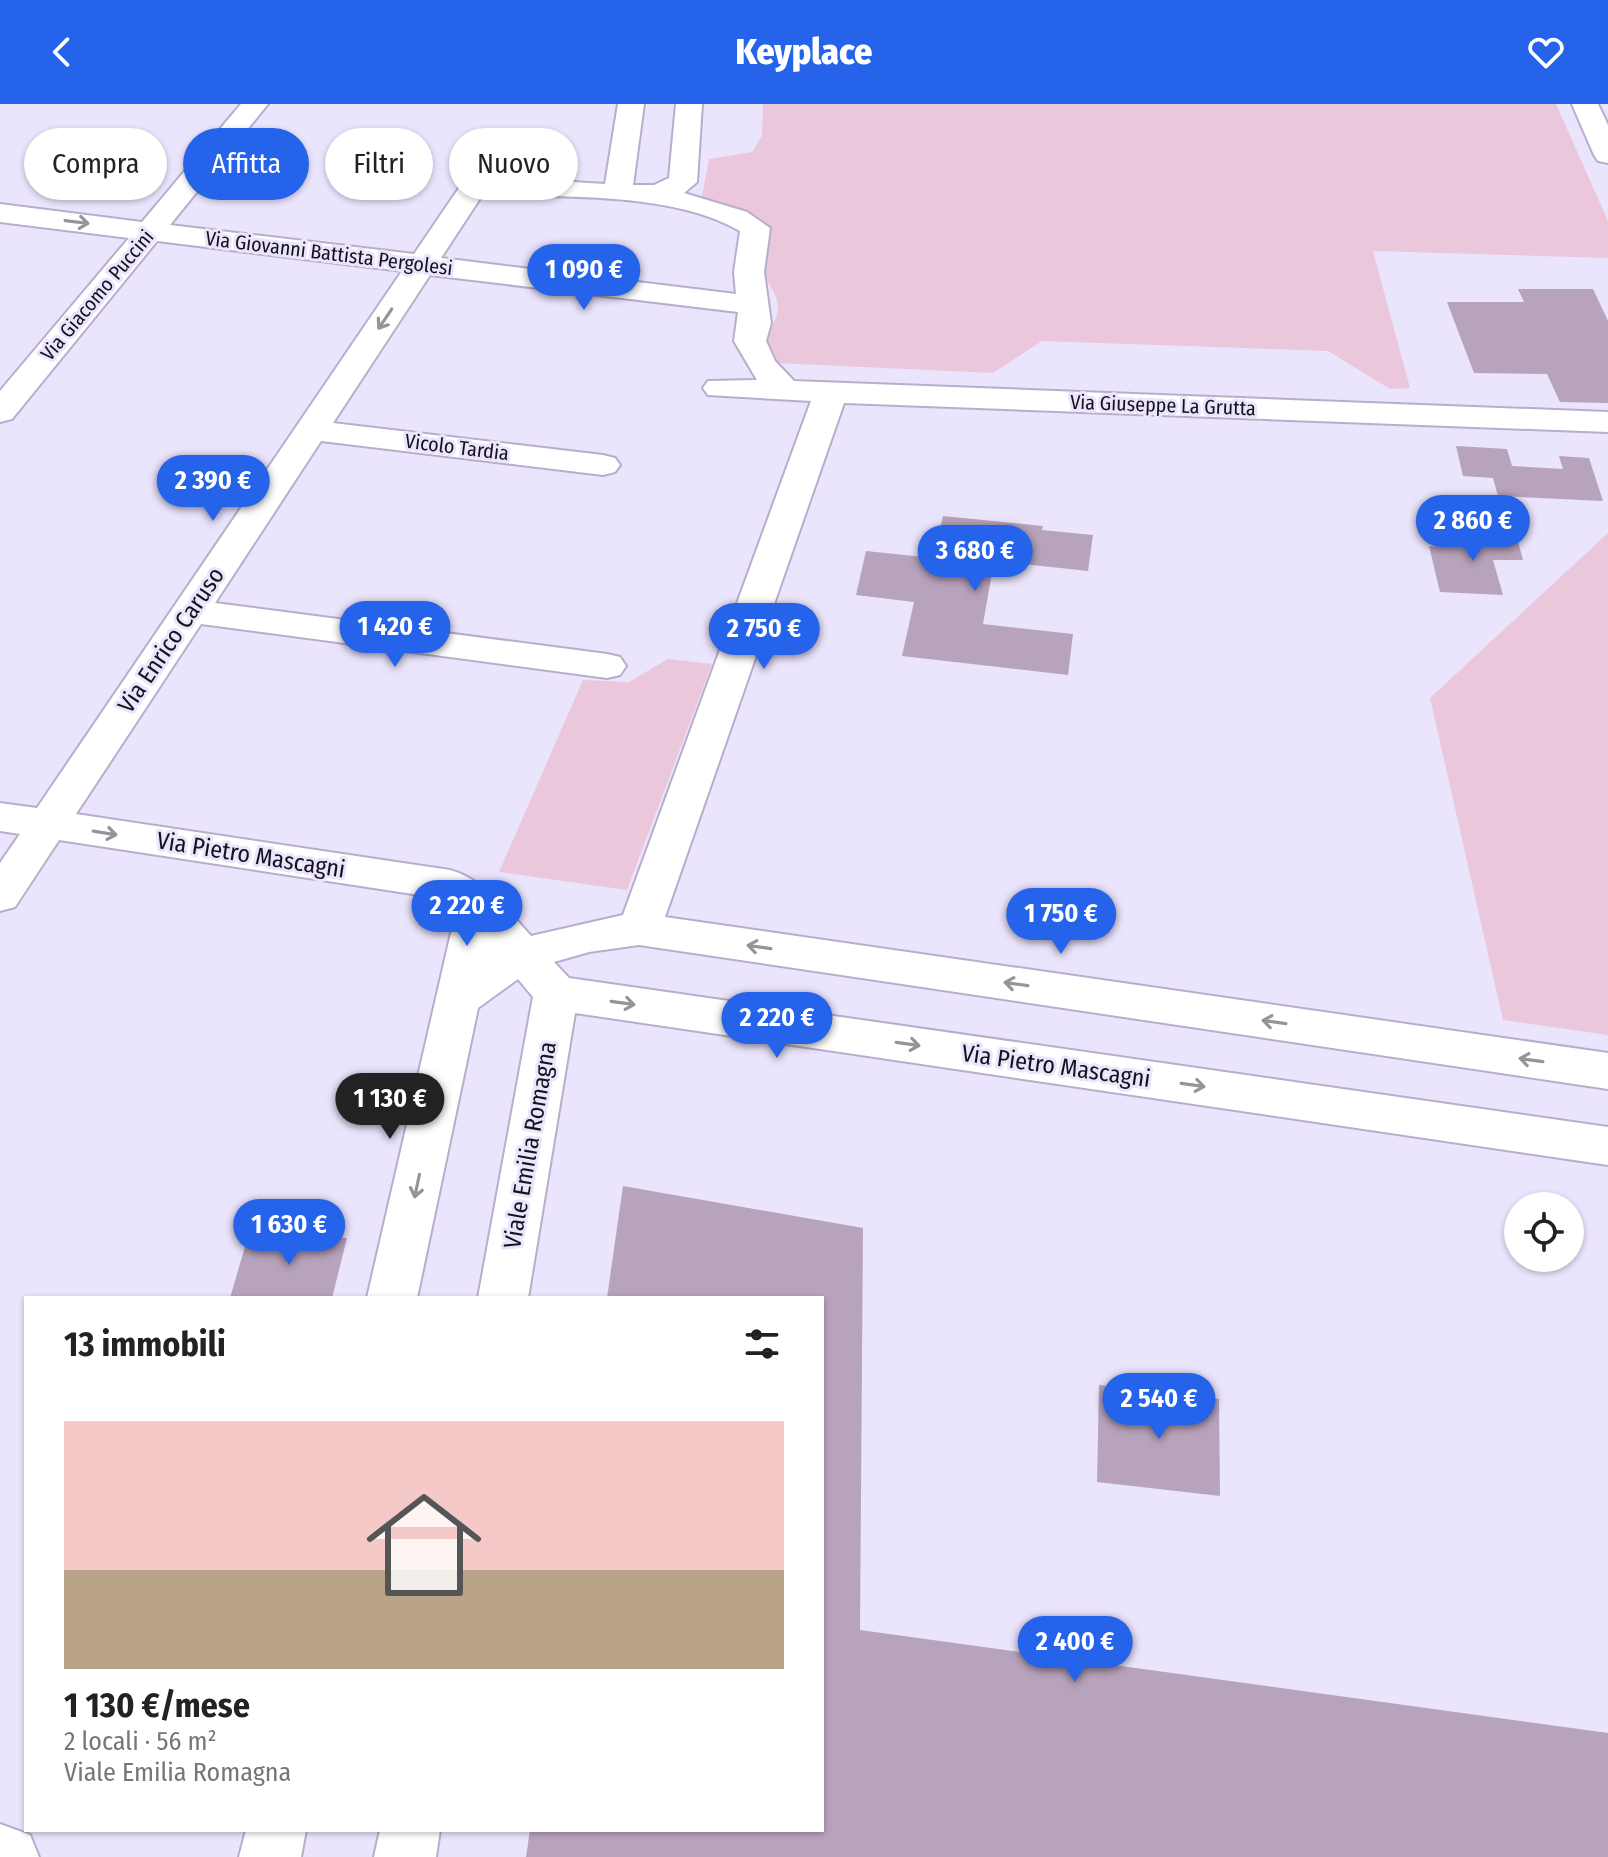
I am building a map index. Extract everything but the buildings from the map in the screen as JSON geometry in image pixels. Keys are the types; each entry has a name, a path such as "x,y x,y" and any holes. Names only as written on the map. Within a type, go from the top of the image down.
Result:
{"street":[{"path":"214,104 253,106"},
{"path":"631,104 618,193 658,194 703,210 744,218 755,228 749,272 754,305 750,341 761,364 784,390"},
{"path":"658,194 683,182 689,104"},
{"path":"1585,104 1608,155"},
{"name":"Via Giacomo Puccini","path":"0,412 253,106"},
{"name":"Via Enrico Caruso","path":"0,896 475,185 618,193"},
{"name":"Via Giovanni Battista Pergolesi","path":"0,213 754,305"},
{"name":"Via Giuseppe La Grutta","path":"719,388 1608,422"},
{"path":"639,929 831,392"},
{"name":"Vicolo Tardia","path":"311,430 603,465"},
{"path":"190,611 607,666"},
{"name":"Via Pietro Mascagni","path":"0,817 450,885 478,906 556,993 1608,1146"},
{"path":"392,1296 478,906"},
{"path":"457,1000 480,979 521,955 591,933 639,929 1608,1071"},
{"name":"Viale Emilia Romagna","path":"503,1296 556,993"},
{"path":"270,1857 276,1832"},
{"path":"405,1857 410,1832"},
{"path":"0,1854 8,1857"}],"shaded area":[{"path":"763,104 1556,104 1608,221 1608,258 1373,251 1410,388 1390,389 1328,351 1042,341 993,373 776,363 761,339 775,320 778,305 760,271 765,232 761,220 748,212 701,201 709,159 752,152 762,136"},
{"path":"1608,533 1608,1035 1503,1020 1430,698"},
{"path":"668,659 712,664 627,890 499,872 583,680 629,682"}]}
